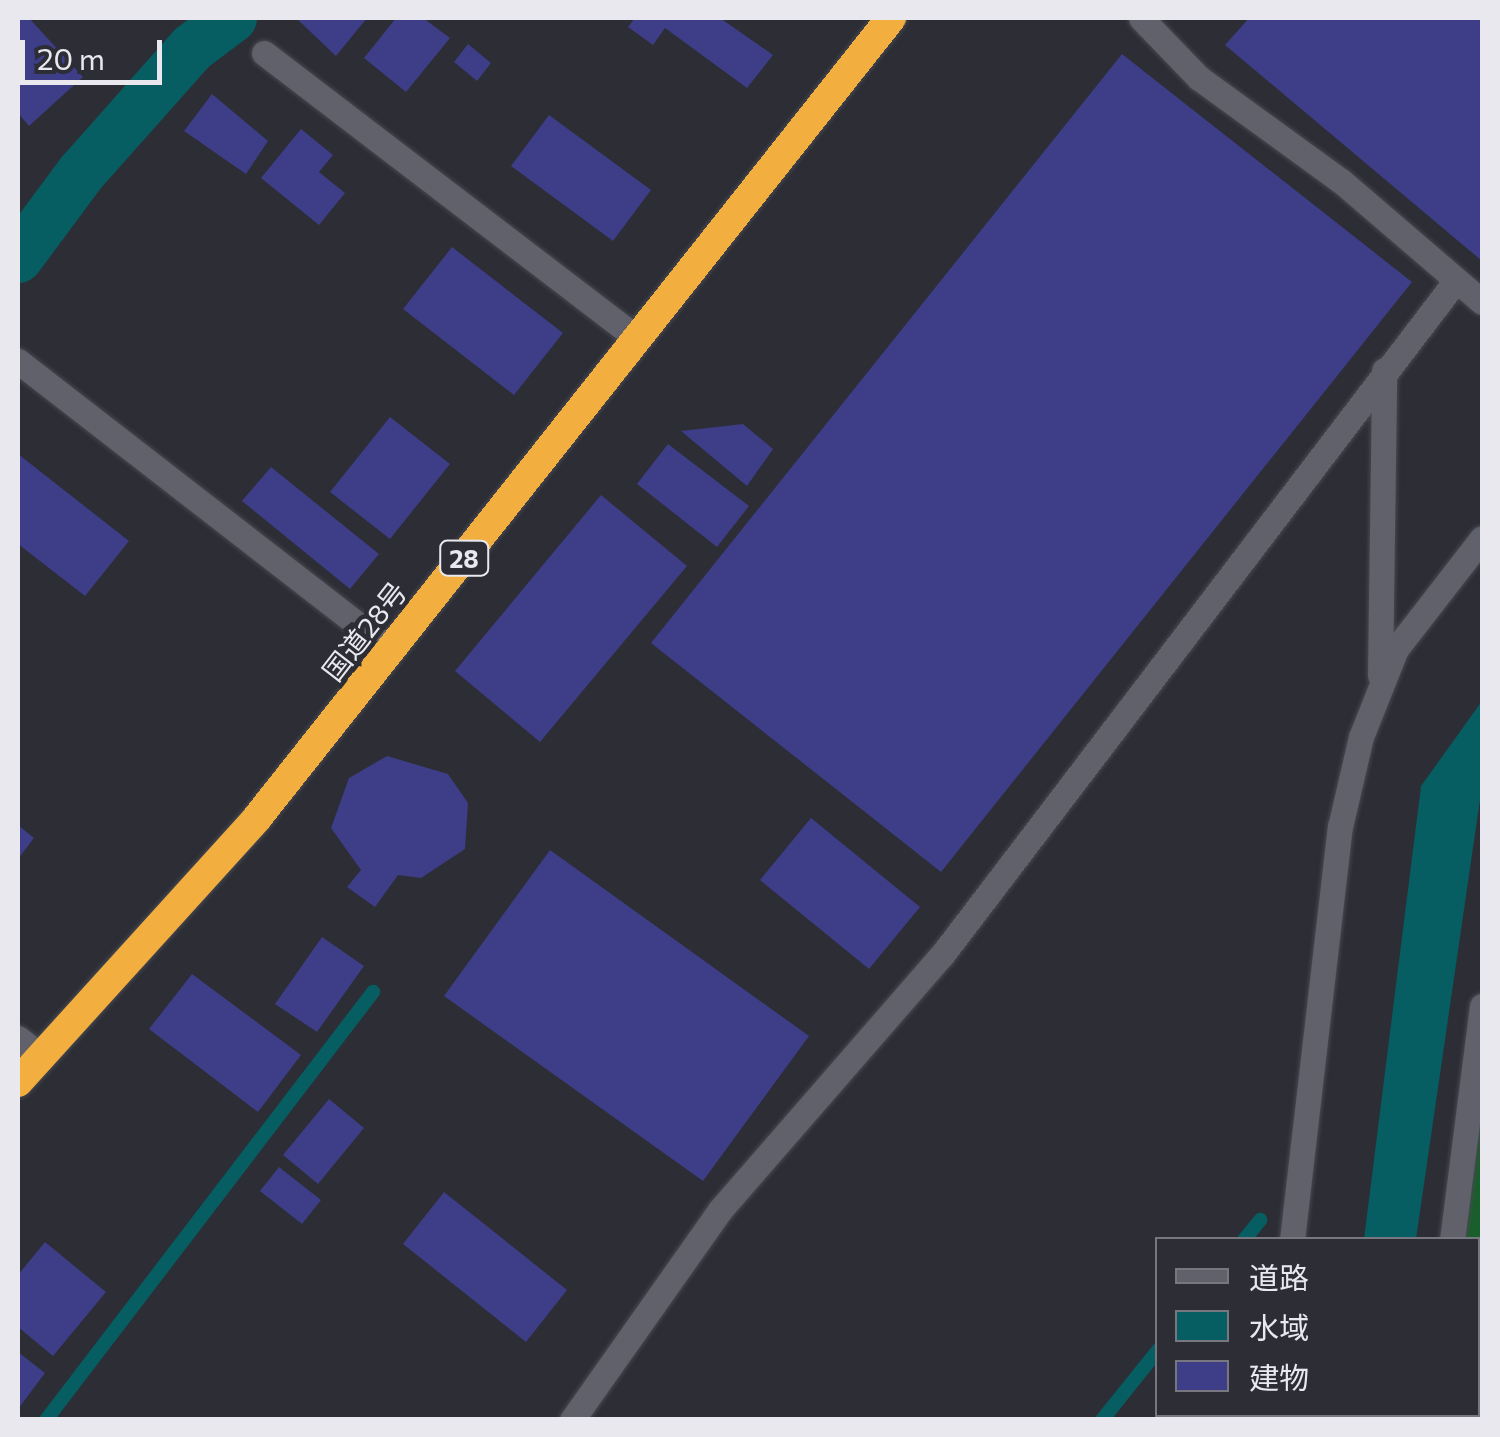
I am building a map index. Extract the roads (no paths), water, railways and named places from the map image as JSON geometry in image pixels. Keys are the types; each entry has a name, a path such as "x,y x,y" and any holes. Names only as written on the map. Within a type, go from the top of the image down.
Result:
{"highway":[{"name":"国道28号","path":"18,1082 29,1047 257,818 891,18"}],"street":[{"path":"1141,18 1199,78 1342,181 1454,283 1482,302"},
{"path":"264,53 637,338"},
{"path":"572,1420 720,1210 942,955 1454,283"},
{"path":"18,361 391,650"},
{"path":"1379,692 1384,370"},
{"path":"1292,1237 1340,827 1379,692 1396,649 1482,538"},
{"path":"1452,1237 1482,1006"}],"water":[{"path":"1482,701 1482,786 1416,1237 1364,1237 1421,786"}],"waterway":[{"path":"18,258 81,173 192,48 232,18"},
{"path":"46,1420 373,992"},
{"path":"1246,1237 1260,1220"},
{"path":"1102,1420 1155,1354"}]}
